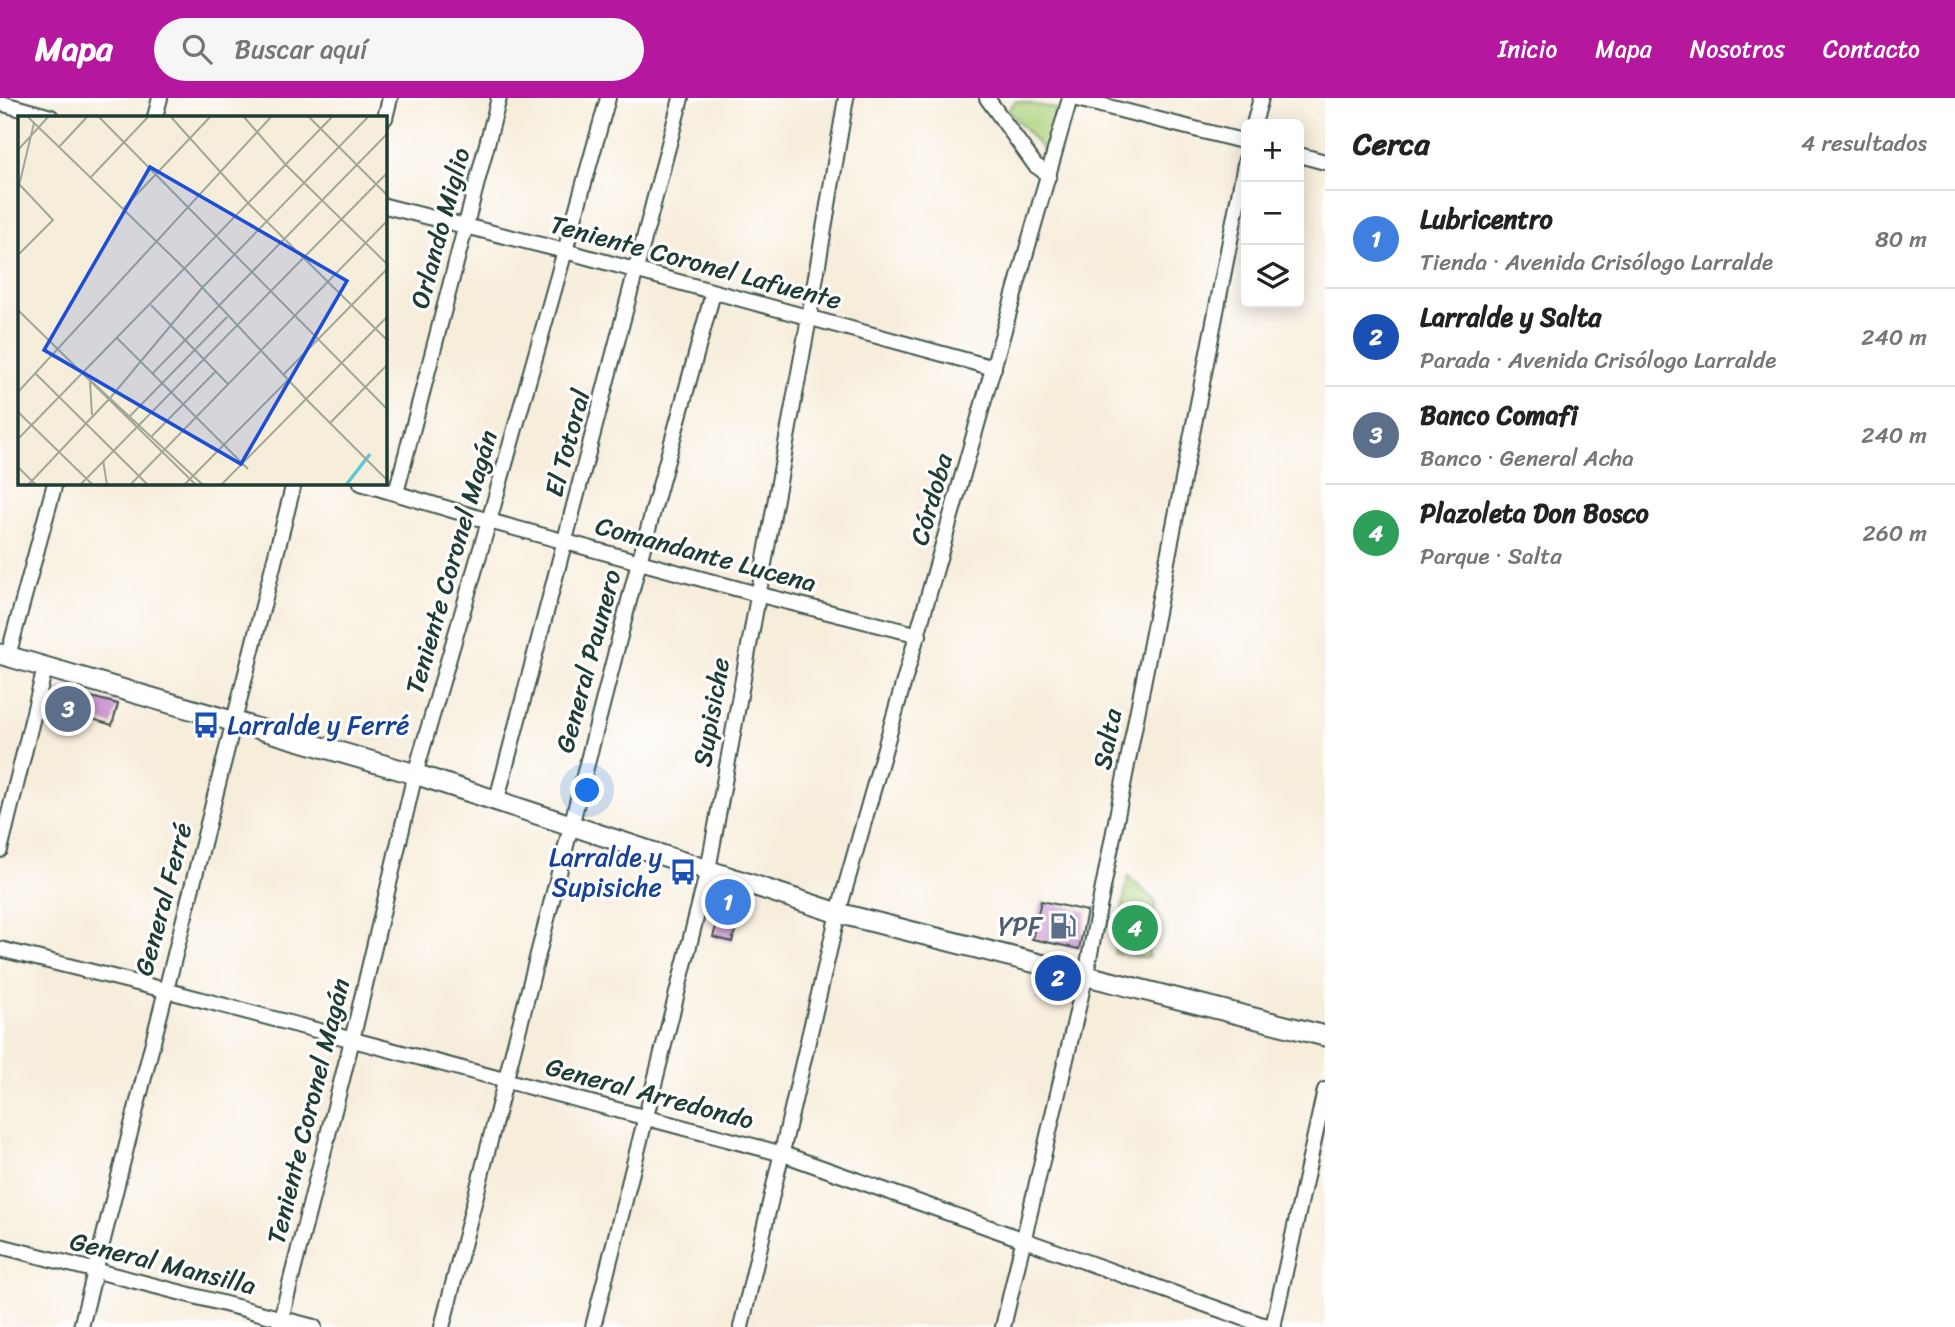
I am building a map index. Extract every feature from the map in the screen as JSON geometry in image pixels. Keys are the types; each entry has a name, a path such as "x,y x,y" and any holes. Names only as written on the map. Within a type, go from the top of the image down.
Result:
{"main road":[{"path":"4,655 497,799 838,913 1325,1036"}],"street":[{"path":"155,116 160,98"},
{"path":"386,116 390,98"},
{"name":"Orlando Miglio","path":"396,493 499,98"},
{"name":"Teniente Coronel Magán","path":"280,1322 352,1040 415,774 608,98"},
{"name":"El Totoral","path":"497,799 681,98"},
{"name":"Supisiche","path":"593,1327 708,870 809,318 846,98"},
{"path":"987,98 1035,165 1049,175"},
{"path":"1071,98 1241,141"},
{"name":"Córdoba","path":"741,1327 838,913 1071,98"},
{"path":"1255,119 1261,98"},
{"path":"0,103 47,116"},
{"path":"1304,156 1325,162"},
{"name":"Salta","path":"1003,1327 1086,974 1241,182"},
{"name":"Teniente Coronel Lafuente","path":"387,207 565,251 994,368"},
{"name":"General Paunero","path":"442,1327 639,562 713,293"},
{"path":"4,655 54,485"},
{"name":"General Ferré","path":"81,1327 293,485"},
{"name":"Comandante Lucena","path":"367,485 639,562 919,635"},
{"path":"0,850 46,668"},
{"name":"General Arredondo","path":"0,949 165,990 783,1154 1273,1327"},
{"path":"1273,1327 1325,1090"},
{"name":"General Mansilla","path":"0,1246 280,1322 313,1327"}],"green space":[{"path":"1016,101 1057,109 1045,152 1008,110"},
{"path":"1128,876 1156,902 1148,958 1114,953"}],"building":[{"path":"60,689 118,704 112,725 79,715 76,730 51,724"},
{"path":"724,897 743,902 732,942 713,937"},
{"path":"1041,901 1087,911 1079,949 1032,939"}],"place":[{"name":"Banco Comafi","path":"68,709"},
{"name":"Larralde y Ferré","path":"206,725"},
{"name":"Larralde y Supisiche","path":"683,872"},
{"name":"Lubricentro","path":"728,902"},
{"name":"YPF","path":"1063,926"},
{"name":"Plazoleta Don Bosco","path":"1135,928"},
{"name":"Larralde y Salta","path":"1058,978"}]}
